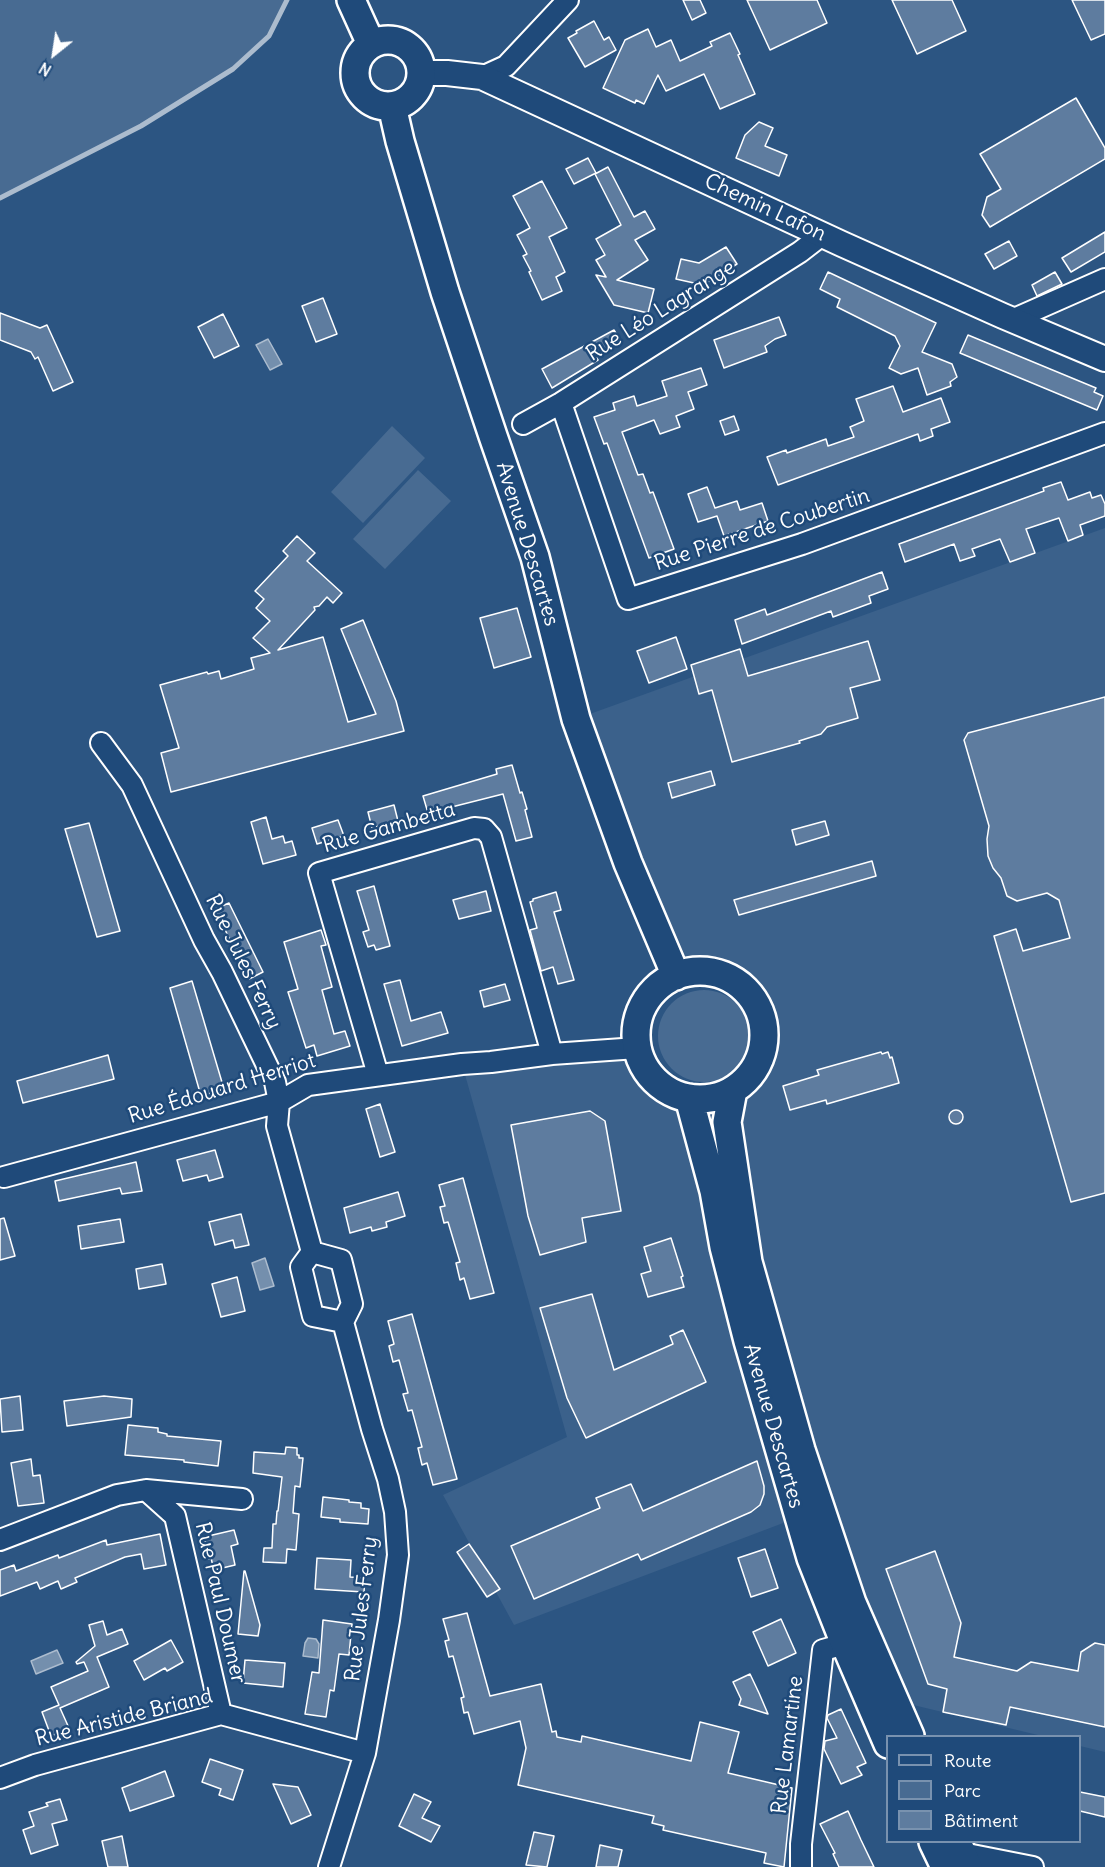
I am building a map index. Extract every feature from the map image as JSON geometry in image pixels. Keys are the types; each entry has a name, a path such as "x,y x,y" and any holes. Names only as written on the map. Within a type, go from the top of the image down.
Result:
{"main road":[{"path":"351,0 371,44"},
{"path":"382,40 393,40 404,44 417,56 421,73 420,82 410,98 392,106 371,101 362,93 357,84 355,72 357,61 371,44 382,40"},
{"name":"Avenue Descartes","path":"392,106 400,141 445,292 535,557 576,719 628,863 676,976"},
{"path":"689,972 703,972 734,981 746,991 760,1015 763,1044 757,1063 746,1080 733,1090 719,1096 704,1099 672,1093 657,1083 645,1069 637,1048 636,1030 640,1013 648,997 661,985 676,976 689,972"},
{"name":"Avenue Descartes","path":"733,1090 727,1122 748,1262 801,1450 852,1603 909,1735"},
{"name":"Avenue Descartes","path":"689,1098 714,1191 724,1247 759,1383 811,1558 886,1738"},
{"path":"935,1843 958,1857"}],"street":[{"path":"482,77 506,66 568,0"},
{"name":"Chemin Lafon","path":"421,73 482,77 822,235 1105,359"},
{"name":"Rue Léo Lagrange","path":"523,424 561,403 800,252 822,235"},
{"path":"1012,320 1105,279"},
{"name":"Rue Pierre de Coubertin","path":"561,403 628,599 802,544 1105,433"},
{"name":"Rue Jules Ferry","path":"101,743 132,784 204,940 275,1082 279,1102 277,1126 312,1252 341,1260 352,1304 343,1322 388,1479 395,1512 398,1555 389,1620 365,1753 329,1867"},
{"name":"Rue Gambetta","path":"378,1075 319,873 474,828 484,829 491,837 552,1054"},
{"name":"Rue Édouard Herriot","path":"4,1177 279,1102 308,1085 552,1054 637,1048"},
{"path":"312,1252 301,1267 313,1316 343,1322"},
{"path":"0,1540 117,1495 146,1490 242,1499"},
{"name":"Rue Paul Doumer","path":"146,1490 176,1516 221,1714"},
{"name":"Rue Lamartine","path":"801,1867 801,1844 823,1650 845,1644"},
{"name":"Rue Aristide Briand","path":"0,1778 35,1765 221,1714 365,1753"},
{"path":"958,1857 1033,1867"}],"shaded area":[{"path":"268,339 282,364 270,370 256,345"},
{"path":"1105,528 1105,1752 1081,1746 1081,1735 1038,1735 905,1703 799,1517 514,1625 443,1495 567,1437 462,1064 637,1048 645,1069 672,1093 689,1098 746,1080 763,1044 763,1029 755,1004 746,991 734,981 703,972 689,972 676,976 576,719"},
{"path":"265,1258 274,1286 260,1290 252,1263"},
{"path":"308,1638 316,1639 319,1644 318,1658 303,1656"},
{"path":"57,1650 63,1663 36,1674 31,1661"}],"green space":[{"path":"0,0 287,0 269,36 233,69 141,126 0,198"},
{"path":"392,426 425,458 363,523 331,492"},
{"path":"418,470 451,501 385,569 353,539"},
{"path":"704,990 721,994 736,1004 746,1019 750,1036 746,1053 736,1068 721,1078 704,1082 687,1078 672,1068 662,1053 658,1036 662,1019 672,1004 687,994"}],"building":[{"path":"683,0 700,0 706,13 692,20"},
{"path":"747,0 817,0 827,23 770,50"},
{"path":"892,0 952,0 966,31 917,54"},
{"path":"1072,0 1105,0 1105,34 1091,40"},
{"path":"594,21 604,40 609,37 616,50 585,67 568,38"},
{"path":"648,29 656,47 671,40 680,61 712,46 710,42 730,33 755,94 720,109 704,74 666,91 658,75 644,104 636,100 635,103 603,88 625,40"},
{"path":"1076,98 1105,148 1105,159 990,227 982,215 987,197 1001,189 980,154"},
{"path":"759,122 773,128 765,146 787,155 779,176 736,158 745,135"},
{"path":"588,158 596,173 574,184 566,169"},
{"path":"608,167 634,217 645,211 655,229 635,240 648,260 617,280 654,289 648,313 614,305 596,275 606,277 596,260 605,255 596,239 621,225 595,174"},
{"path":"542,181 567,228 549,237 565,272 556,277 562,291 542,300 523,256 527,254 517,235 530,228 513,196"},
{"path":"1105,232 1105,252 1071,272 1062,258"},
{"path":"1009,241 1017,256 994,269 985,254"},
{"path":"726,247 737,264 703,285 676,279 681,259 699,263"},
{"path":"828,272 936,323 922,352 952,364 957,377 950,382 951,386 927,395 918,368 901,374 889,368 900,346 895,336 837,307 840,299 820,289"},
{"path":"1055,272 1062,284 1037,296 1032,285"},
{"path":"323,298 337,334 316,342 302,306"},
{"path":"0,313 40,328 47,325 73,382 53,391 38,357 35,359 31,352 0,340"},
{"path":"223,314 239,346 214,358 198,327"},
{"path":"779,317 786,335 765,346 767,352 724,368 714,340"},
{"path":"614,330 621,342 596,357 598,360 552,388 542,369"},
{"path":"968,335 1096,388 1094,392 1103,396 1097,410 960,353"},
{"path":"701,368 707,385 688,392 694,409 676,416 680,427 660,434 654,420 622,432 638,475 643,474 650,493 653,492 674,549 649,558 607,443 604,444 594,417 615,410 613,403 634,396 637,406 667,396 662,381"},
{"path":"893,386 903,412 941,398 950,422 931,429 933,436 920,441 918,434 778,485 767,457 786,450 787,453 826,439 828,446 854,437 850,427 864,421 856,399"},
{"path":"734,416 739,430 725,435 720,421"},
{"path":"1061,482 1068,500 1090,492 1092,498 1101,495 1105,504 1105,516 1080,525 1083,535 1068,541 1059,518 1026,529 1035,553 1010,562 1000,539 972,549 975,556 960,561 954,544 905,562 899,544 1044,491 1043,488"},
{"path":"707,487 715,508 737,501 740,510 762,503 768,521 724,536 717,516 698,522 688,494"},
{"path":"297,536 315,553 307,561 342,593 333,603 327,597 319,606 314,607 315,610 278,650 323,637 348,722 376,714 341,629 363,620 396,701 404,731 171,792 161,753 179,748 160,685 207,672 208,674 219,671 221,679 254,669 251,658 270,653 253,638 270,621 256,608 264,599 255,591 288,556 283,551"},
{"path":"882,572 888,589 869,596 871,603 833,617 831,611 742,644 735,620 765,609 767,615"},
{"path":"517,608 531,657 494,668 480,618"},
{"path":"676,637 687,669 649,683 637,651"},
{"path":"868,641 880,680 850,688 858,718 827,727 821,734 799,741 800,743 732,762 712,690 699,694 691,665 740,649 748,676"},
{"path":"1105,697 1105,1193 1071,1202 994,936 1016,929 1023,951 1070,938 1059,900 1047,893 1017,901 1007,896 1001,878 993,868 988,856 989,826 964,740 968,733"},
{"path":"512,765 527,809 525,810 532,837 516,841 503,794 428,813 423,796 497,774 496,769"},
{"path":"711,771 715,785 672,798 668,783"},
{"path":"394,805 398,821 372,828 368,812"},
{"path":"266,817 272,839 283,836 285,843 292,841 296,855 263,864 251,822"},
{"path":"338,820 344,836 317,844 312,828"},
{"path":"825,821 829,835 796,845 792,830"},
{"path":"89,823 120,931 97,937 65,829"},
{"path":"872,861 876,876 739,915 734,900"},
{"path":"374,886 390,946 376,950 374,945 368,947 363,932 369,930 357,891"},
{"path":"486,891 491,911 459,919 453,900"},
{"path":"556,892 561,910 554,912 574,980 558,984 553,967 541,971 530,930 537,928 530,902"},
{"path":"229,903 263,972 249,979 215,909"},
{"path":"321,930 326,945 321,946 332,987 322,990 334,1034 345,1031 350,1046 317,1056 314,1045 306,1048 288,992 298,989 284,942"},
{"path":"400,980 411,1021 441,1012 448,1033 402,1046 384,984"},
{"path":"192,981 224,1089 201,1096 170,988"},
{"path":"505,984 510,1000 484,1007 480,991"},
{"path":"881,1052 882,1054 888,1052 890,1058 892,1057 899,1083 827,1104 826,1100 790,1110 783,1086 819,1075 817,1070"},
{"path":"108,1055 114,1079 23,1103 17,1081"},
{"path":"380,1104 395,1152 380,1157 366,1109"},
{"path":"953,1110 959,1110 963,1117 959,1124 953,1124 949,1120 949,1114"},
{"path":"590,1111 605,1121 621,1211 582,1218 586,1242 540,1255 528,1216 511,1125"},
{"path":"215,1150 223,1177 209,1181 207,1175 183,1181 177,1160"},
{"path":"136,1162 142,1191 122,1194 120,1188 59,1201 55,1181"},
{"path":"463,1178 494,1293 470,1299 464,1278 460,1280 456,1263 460,1262 448,1222 444,1223 440,1207 445,1206 439,1185"},
{"path":"398,1192 405,1216 386,1222 387,1227 372,1231 371,1227 350,1233 344,1208"},
{"path":"241,1214 249,1245 235,1248 233,1240 215,1245 209,1222"},
{"path":"4,1218 15,1256 0,1260 0,1219"},
{"path":"120,1219 124,1242 81,1249 78,1226"},
{"path":"671,1238 683,1276 681,1277 684,1287 648,1297 641,1274 651,1271 644,1247"},
{"path":"162,1264 166,1284 139,1289 136,1269"},
{"path":"237,1277 245,1311 221,1317 212,1284"},
{"path":"592,1294 614,1370 673,1344 670,1336 683,1330 706,1382 586,1438 567,1398 540,1308"},
{"path":"412,1314 457,1479 433,1485 427,1463 422,1465 418,1448 422,1447 412,1410 408,1411 403,1394 408,1393 399,1360 393,1362 389,1346 394,1344 388,1321"},
{"path":"20,1396 23,1430 2,1432 0,1399"},
{"path":"104,1396 132,1399 131,1417 67,1426 64,1401"},
{"path":"128,1425 158,1428 158,1432 167,1434 167,1436 221,1441 218,1466 184,1462 184,1460 125,1455"},
{"path":"286,1447 297,1448 297,1455 303,1458 300,1487 295,1486 293,1513 299,1514 296,1550 287,1549 286,1563 263,1562 264,1548 272,1548 273,1524 276,1524 282,1477 253,1473 254,1452 285,1454"},
{"path":"31,1459 33,1476 40,1475 44,1503 18,1506 11,1463"},
{"path":"757,1461 764,1494 760,1505 751,1512 641,1560 638,1554 534,1599 511,1546 600,1508 596,1498 631,1484 643,1511"},
{"path":"323,1497 361,1503 361,1508 369,1509 368,1524 340,1522 340,1519 321,1517"},
{"path":"234,1530 238,1544 231,1546 235,1565 214,1570 204,1537"},
{"path":"160,1534 166,1565 144,1569 141,1554 125,1557 75,1578 77,1582 61,1589 58,1581 40,1589 37,1582 0,1596 0,1570 14,1565 16,1571 106,1540 107,1545"},
{"path":"469,1544 500,1589 487,1597 457,1552"},
{"path":"765,1549 778,1588 751,1597 738,1558"},
{"path":"935,1551 961,1623 954,1657 1017,1671 1031,1662 1078,1671 1081,1652 1095,1643 1105,1645 1105,1727 1010,1707 1006,1725 943,1712 947,1689 928,1684 886,1569"},
{"path":"317,1558 351,1560 350,1577 365,1578 364,1592 315,1589"},
{"path":"244,1571 260,1625 258,1636 238,1634"},
{"path":"467,1613 490,1696 541,1684 552,1732 556,1731 557,1737 581,1742 582,1736 691,1761 700,1722 739,1732 728,1773 792,1788 784,1867 764,1863 766,1853 663,1830 664,1826 652,1823 654,1816 518,1785 526,1748 520,1721 474,1734 468,1712 464,1713 461,1698 464,1697 453,1656 449,1657 445,1641 449,1640 443,1619"},
{"path":"781,1619 796,1653 768,1666 753,1632"},
{"path":"323,1620 352,1624 349,1655 339,1654 334,1691 330,1690 326,1717 305,1714 312,1672 319,1673"},
{"path":"103,1621 107,1635 122,1629 128,1644 97,1657 109,1687 60,1708 69,1728 51,1736 42,1712 59,1705 51,1687 88,1671 84,1662 77,1664 76,1662 95,1646 89,1625"},
{"path":"171,1640 183,1662 167,1671 165,1668 144,1680 134,1661"},
{"path":"245,1660 285,1663 283,1687 243,1683"},
{"path":"750,1674 768,1714 739,1705 741,1699 733,1682"},
{"path":"841,1709 866,1763 857,1767 862,1775 841,1784 824,1749 825,1741 837,1738 827,1718 828,1715"},
{"path":"210,1759 243,1770 233,1800 219,1795 221,1789 202,1782"},
{"path":"165,1771 174,1796 130,1811 122,1788"},
{"path":"273,1784 298,1787 311,1815 291,1824"},
{"path":"1081,1792 1105,1797 1105,1817 1081,1811"},
{"path":"414,1794 431,1802 422,1818 440,1826 431,1842 399,1826"},
{"path":"60,1799 67,1820 52,1824 58,1845 31,1854 23,1830 34,1826 29,1812 48,1806 46,1803"},
{"path":"848,1811 874,1867 839,1867 833,1854 835,1853 820,1824"},
{"path":"534,1832 554,1836 547,1867 526,1865"},
{"path":"122,1836 128,1867 108,1867 102,1841"},
{"path":"600,1845 622,1850 618,1867 596,1867"}],"waterway":[{"path":"0,198 141,126 233,69 269,36 287,0"}]}
